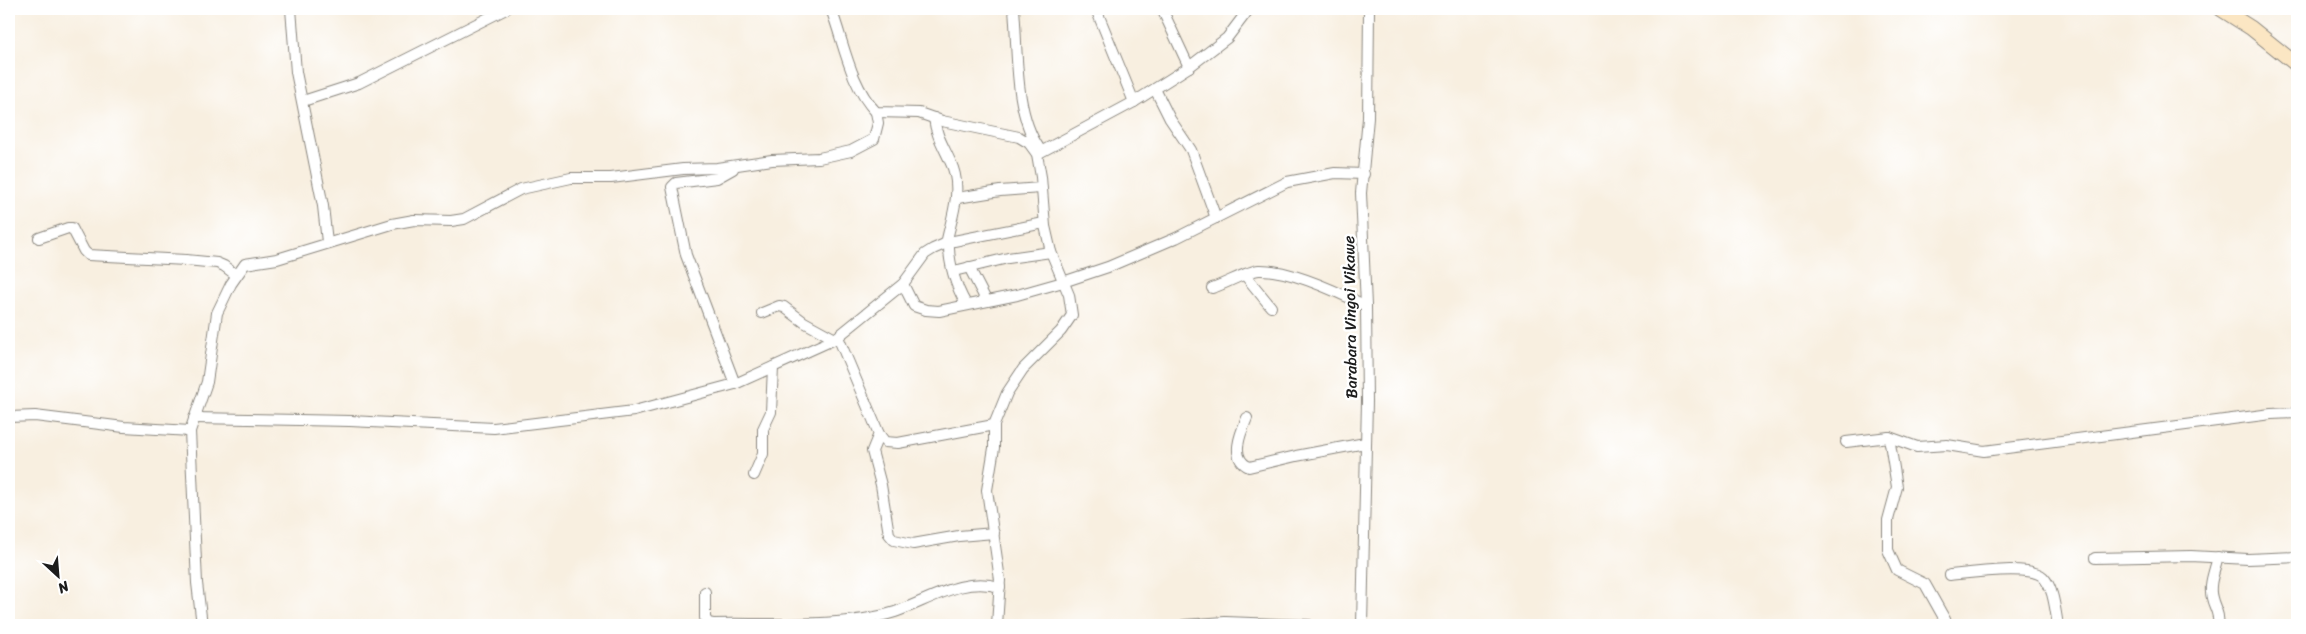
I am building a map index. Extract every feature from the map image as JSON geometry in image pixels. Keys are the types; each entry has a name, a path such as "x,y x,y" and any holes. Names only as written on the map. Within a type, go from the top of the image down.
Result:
{"street":[{"path":"291,9 296,72 323,206 327,242"},
{"path":"303,101 360,82 506,9"},
{"path":"202,625 197,583 190,431 208,382 217,313 236,275 247,263 277,259 327,242 399,222 464,219 521,189 571,178 611,178 683,169 736,166 772,160 819,158 851,151 868,144 874,139 878,123 876,112 868,104 857,84 831,9"},
{"path":"997,625 1000,587 987,490 994,448 994,425 1007,393 1023,370 1061,332 1072,316 1069,295 1051,252 1044,223 1039,153 1025,116 1014,9"},
{"path":"1162,9 1190,67"},
{"path":"1039,153 1134,102 1190,67 1227,38 1249,9"},
{"name":"Barabara Vingoi Vikawe","path":"1362,625 1366,306 1362,193 1369,82 1369,9"},
{"path":"2221,9 2251,28 2297,65"},
{"path":"1100,10 1134,102"},
{"path":"1155,89 1170,119 1191,150 1216,218"},
{"path":"876,112 905,112 1019,137 1029,143 1039,153"},
{"path":"934,118 936,134 954,171 957,198 947,243 960,293 966,304"},
{"path":"734,384 686,255 672,187 676,183 717,178 736,166"},
{"path":"902,284 914,306 926,310 939,310 1063,282 1144,253 1287,182 1335,173 1364,174"},
{"path":"957,198 1041,188"},
{"path":"194,418 350,421 494,428 634,412 734,384 836,338 902,284 925,254 947,243 1044,223"},
{"path":"39,238 72,228 88,255 208,262 223,265 236,275"},
{"path":"954,271 1051,252"},
{"path":"969,267 986,300"},
{"path":"1212,288 1258,270 1283,274 1338,292 1366,306"},
{"path":"1245,275 1271,307"},
{"path":"762,313 774,307 784,307 804,322 836,338 885,442 898,443 994,425"},
{"path":"754,476 763,454 763,432 771,412 773,367"},
{"path":"1846,442 1889,436 1917,447 1947,445 1984,451 2271,414 2297,413"},
{"path":"9,417 36,416 124,427 190,431"},
{"path":"1247,418 1239,436 1238,448 1242,462 1249,467 1365,443"},
{"path":"880,434 872,451 873,460 881,485 888,534 894,540 914,544 942,538 994,533"},
{"path":"1889,436 1897,487 1888,520 1888,550 1898,570 1925,584 1948,625"},
{"path":"2096,558 2190,556 2297,557"},
{"path":"2218,557 2211,591 2219,612 2218,625"},
{"path":"1950,575 2034,572 2042,577 2051,591 2058,625"},
{"path":"705,592 705,618 713,624 869,622 942,592 966,585 982,583 1000,587"},
{"path":"1184,625 1225,622 1310,625"}]}
